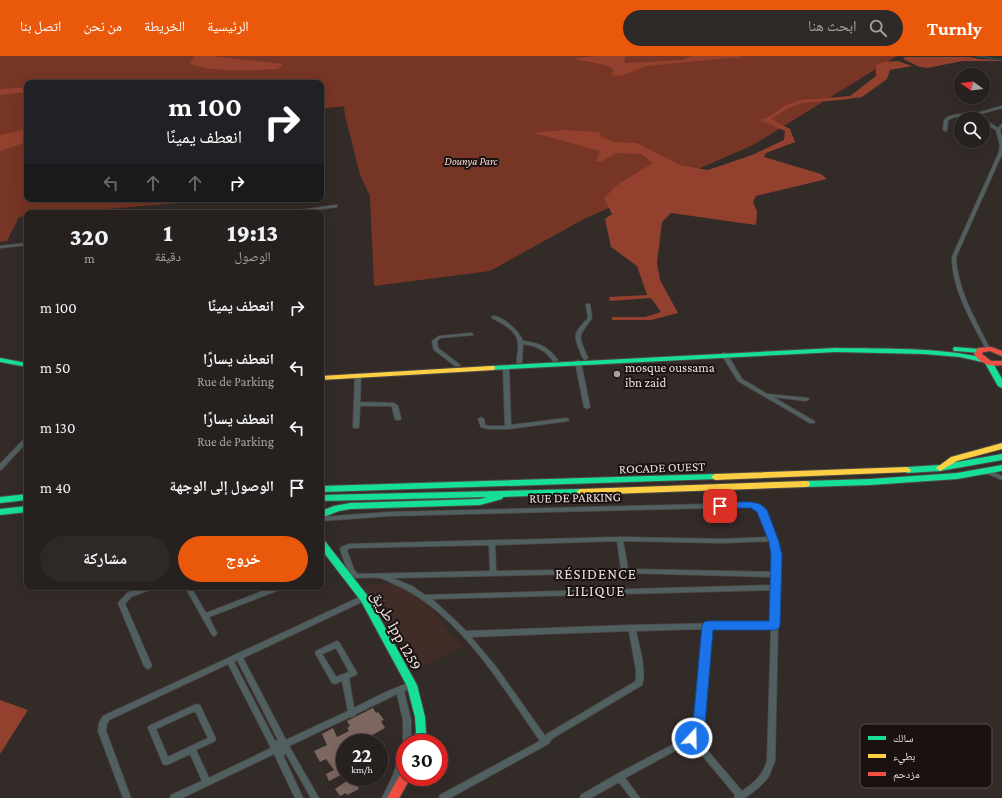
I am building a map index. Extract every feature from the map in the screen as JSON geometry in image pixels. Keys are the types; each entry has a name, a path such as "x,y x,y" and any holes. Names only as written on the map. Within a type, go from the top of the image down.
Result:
{"main road":[{"path":"602,359 826,346 895,345 984,350 1002,353"},
{"path":"324,378 506,367 581,360 836,350 892,350 954,354 986,362 1002,364"},
{"path":"984,350 978,356 986,362 1002,386"},
{"path":"0,356 24,360"},
{"path":"0,360 24,364"},
{"path":"324,373 555,360 581,360"},
{"path":"940,468 944,464 956,458 993,450 1002,446"},
{"name":"ROCADE OUEST","path":"324,489 862,473 940,468 1002,457"},
{"name":"ROCADE OUEST","path":"324,498 508,494 877,482 988,472 1002,468"},
{"path":"324,514 337,508 350,506 480,502 508,494"},
{"path":"0,500 24,497"},
{"path":"0,512 24,509"},
{"name":"طريق lpp 1259","path":"324,546 364,598 412,686 420,717 421,734"},
{"path":"394,798 401,786"}],"street":[{"path":"986,112 1002,107"},
{"path":"945,130 946,120 954,117"},
{"path":"984,350 955,277 953,263 954,257 1000,162 1002,148 998,130 990,125"},
{"path":"998,130 1002,125"},
{"path":"307,210 336,206"},
{"path":"0,247 24,244"},
{"path":"587,407 577,336 578,332 590,318 588,305"},
{"path":"494,317 511,327 517,334 520,342 519,362"},
{"path":"457,365 436,349 434,341 439,337 471,334"},
{"path":"520,342 541,346 551,353 555,360"},
{"path":"724,354 740,380 812,422"},
{"path":"506,367 508,427"},
{"path":"356,427 358,375"},
{"path":"764,394 806,400"},
{"path":"358,404 392,404 395,406 398,419"},
{"path":"481,419 485,428 508,427 566,420"},
{"path":"0,468 24,441"},
{"path":"988,472 1002,478"},
{"name":"RUE DE PARKING","path":"324,519 389,514 757,506 762,510 772,538 776,555 772,761 768,772 761,782 740,797"},
{"path":"772,538 723,541 620,539 492,542 349,546 343,549 351,571 356,576 625,571 776,574"},
{"path":"620,539 625,571"},
{"path":"492,542 493,573"},
{"path":"378,575 400,582 426,597 466,634 545,742"},
{"path":"426,597 776,587"},
{"path":"142,590 129,595 121,603 148,666"},
{"path":"190,590 214,633"},
{"path":"205,616 272,590"},
{"path":"127,798 102,731 102,723 106,718 364,598"},
{"path":"466,634 775,625"},
{"path":"584,798 692,738 699,724 708,626"},
{"path":"443,798 545,742 550,736 639,683 640,670 632,628"},
{"path":"337,644 353,673 345,677 335,681 318,653 337,644"},
{"path":"239,657 284,745 315,798"},
{"path":"230,661 299,798"},
{"path":"345,677 352,714"},
{"path":"174,798 276,750 283,750 284,745 352,714 400,689 412,686"},
{"path":"400,689 407,720 407,734"},
{"path":"197,707 212,739 192,749 166,762 152,728 197,707"},
{"path":"692,738 740,797"},
{"path":"192,749 208,782"},
{"path":"620,777 636,798"},
{"path":"386,798 396,778"}],"shaded area":[{"path":"194,56 211,56 283,64 278,69 222,70 191,64"},
{"path":"595,56 626,56 624,62 626,63 684,60 691,56 739,56 744,58 728,58 647,66 620,76 612,75 613,69 605,65 573,59"},
{"path":"905,57 969,57 1001,60 963,61 927,68 920,67 903,59"},
{"path":"898,61 912,66 890,70 887,79 862,97 802,103 787,109 771,119 790,129 795,142 766,153 764,157 821,174 827,179 756,196 753,202 757,211 756,225 671,213 662,222 657,263 660,280 678,313 651,320 612,320 612,317 645,317 661,312 651,298 610,301 609,297 647,295 637,266 611,247 605,219 612,214 604,198 617,185 653,163 641,154 616,153 601,162 596,161 600,151 534,133 563,130 599,132 602,137 614,142 637,143 680,165 708,170 752,155 784,140 785,131 760,120 774,114 784,106 801,100 850,96 876,76 876,65 884,62"},
{"path":"24,87 24,92 0,95 0,89"},
{"path":"24,130 24,143 0,151 0,135"},
{"path":"370,584 414,586 448,631 464,646 419,668 398,636 362,589"},
{"path":"0,700 28,710 0,754"}],"green space":[{"name":"Dounya Parc","path":"0,56 897,56 753,145 584,219 490,271 374,286 370,196 360,175 344,106 324,109 324,80 24,80 24,202 188,202 96,210 24,210 24,216 19,217 7,241 0,242"}],"building":[{"path":"373,708 384,720 381,721 385,728 374,734 343,734 349,731 347,728 350,726 347,721"},
{"path":"333,728 336,735 336,778 329,781 326,774 334,770 326,759 320,762 314,751 327,745 322,734"},
{"path":"340,786 360,786 358,787 359,789 347,795 346,793 340,796 335,789"}],"waterway":[{"path":"977,56 1002,60"}],"traffic: fast":[{"path":"957,349 979,351"},
{"path":"491,368 836,350 924,352 960,355 982,360"},
{"path":"0,360 24,364"},
{"path":"989,363 1002,386"},
{"path":"907,470 940,468 1002,457"},
{"path":"806,484 870,482 957,476 1002,468"},
{"path":"324,489 715,477"},
{"path":"324,498 581,492"},
{"path":"0,500 24,497"},
{"path":"324,514 337,508 350,506 480,502 499,497"},
{"path":"0,512 24,509"},
{"path":"324,546 364,598 412,685 420,717 421,734"}],"traffic: slow":[{"path":"324,378 491,368"},
{"path":"940,468 954,459 1002,446"},
{"path":"715,477 907,470"},
{"path":"581,492 806,484"}],"traffic: jam":[{"path":"1002,354 991,349 981,350 978,354 988,363 1002,363"},
{"path":"393,798 400,786"}],"place":[{"name":"mosque oussama ibn zaid","path":"617,374"}],"district":[{"name":"RÉSIDENCE LILIQUE","path":"596,582"}],"route":[{"path":"692,738 699,724 708,626 775,625 776,549 762,510 757,506 751,505 720,506"}]}
